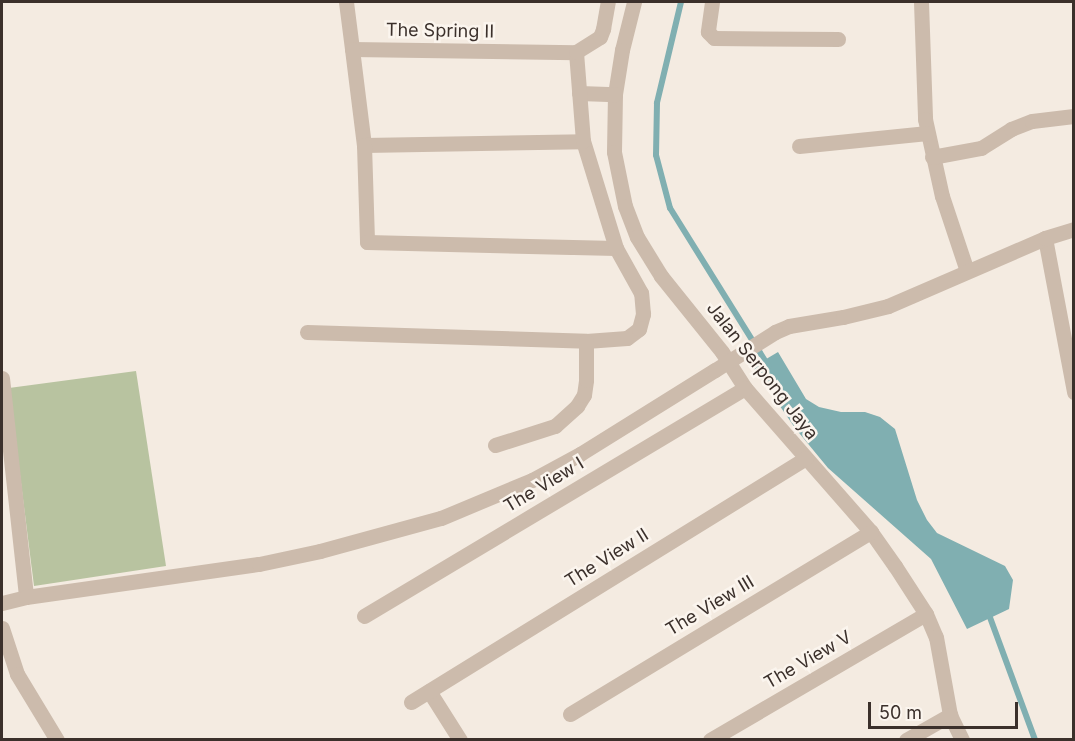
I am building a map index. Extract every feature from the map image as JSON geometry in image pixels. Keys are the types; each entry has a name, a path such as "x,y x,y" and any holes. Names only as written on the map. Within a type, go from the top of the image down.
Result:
{"street":[{"path":"346,2 364,145 367,242 616,248"},
{"path":"307,332 586,341 627,338 639,329 644,314 641,293 616,248 583,141 576,52 600,37 608,2"},
{"name":"Jalan Serpong Jaya","path":"634,2 622,50 615,94 614,152 617,177 637,237 662,276 722,352 745,388 871,532 926,614 936,637 950,715 962,740"},
{"path":"712,2 708,32 714,38 837,39"},
{"path":"921,2 927,133 942,196 968,271"},
{"name":"The Spring II","path":"352,49 576,52"},
{"path":"579,93 615,94"},
{"path":"932,157 981,148 1011,129 1032,122 1074,116"},
{"path":"799,146 927,133"},
{"path":"364,145 583,141"},
{"path":"2,603 26,597 259,564 320,551 441,518 532,480 580,454 775,332 789,326 843,317 888,306 1045,238 1074,229"},
{"path":"1045,238 1074,392"},
{"path":"495,445 555,426 577,406 584,395 586,341"},
{"path":"2,378 26,597"},
{"name":"The View I","path":"364,616 745,388"},
{"name":"The View II","path":"411,702 806,458"},
{"name":"The View III","path":"570,714 871,532"},
{"name":"The View V","path":"710,740 926,614"},
{"path":"2,628 17,674 57,740"},
{"path":"429,691 460,740"},
{"path":"906,740 950,715"}],"green space":[{"path":"136,371 166,566 34,586 9,388"}],"water":[{"path":"778,352 806,399 819,407 841,412 865,412 880,417 895,429 917,500 927,520 937,533 1005,566 1013,580 1009,609 967,629 931,559 828,468 795,428 753,367"}],"waterway":[{"path":"681,2 657,103 656,155 670,208 769,367"},
{"path":"988,612 1035,740"}]}
